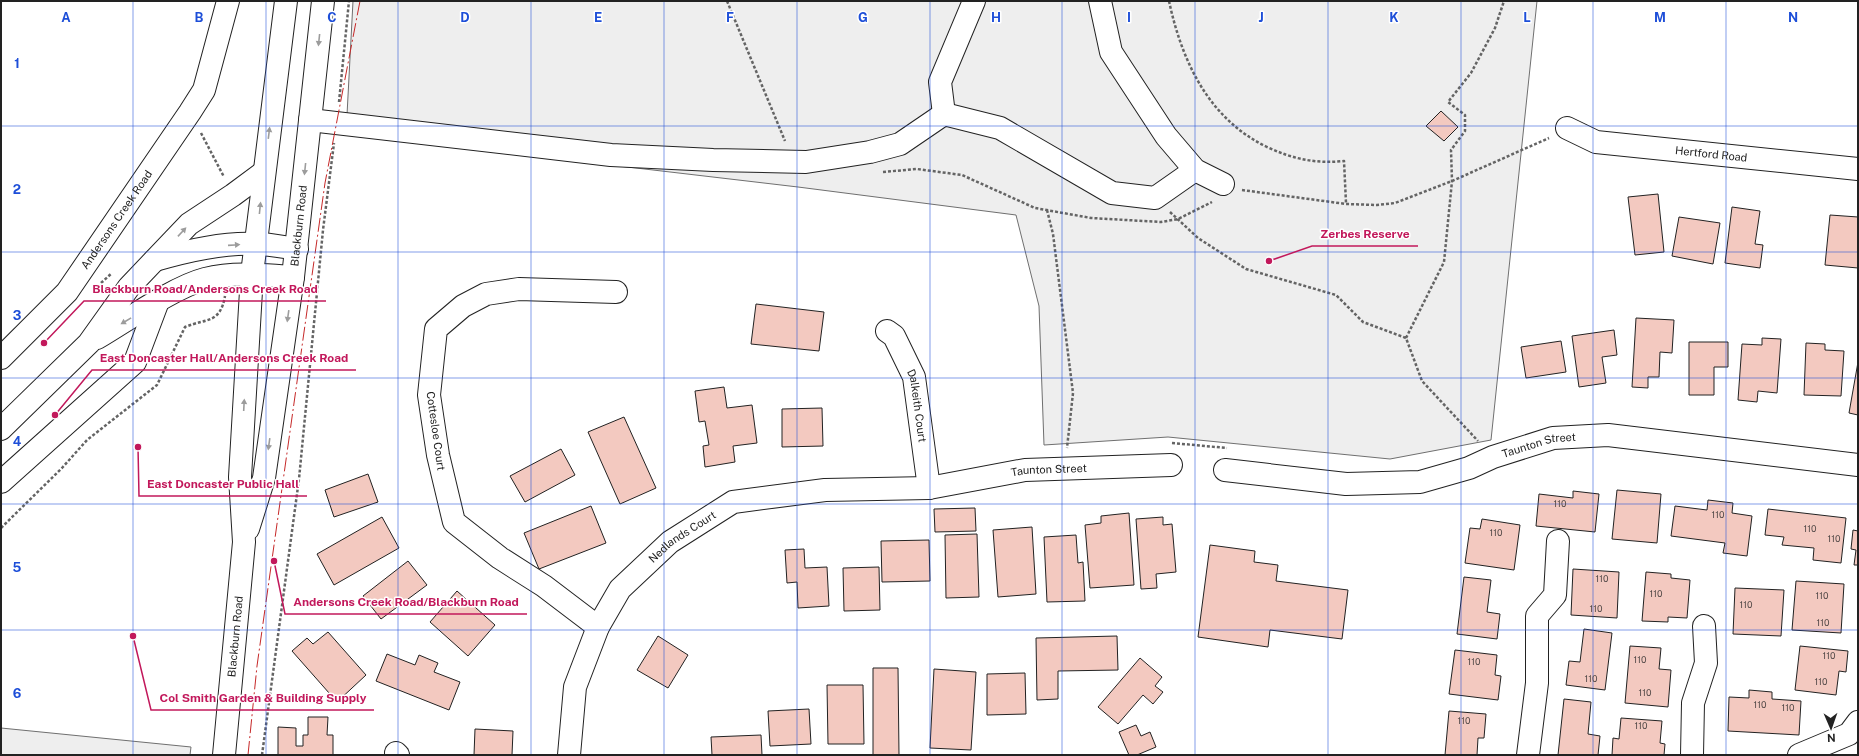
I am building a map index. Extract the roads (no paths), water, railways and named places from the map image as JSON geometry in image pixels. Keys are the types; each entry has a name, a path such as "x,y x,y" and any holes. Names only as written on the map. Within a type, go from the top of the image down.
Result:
{"street":[{"name":"Andersons Creek Road","path":"1,358 67,292 204,90 228,1"},
{"name":"Blackburn Road","path":"224,755 244,542 240,477 252,274 286,1"},
{"name":"Blackburn Road","path":"244,542 264,478 297,249 323,1"},
{"path":"944,114 940,82 974,1"},
{"path":"1100,1 1111,52 1166,136 1195,170 1223,184"},
{"path":"310,120 611,155 713,160 806,162 862,154 900,144 944,114 1000,128 1112,193 1155,198 1195,170"},
{"name":"Hertford Road","path":"1567,128 1596,142 1858,168"},
{"path":"1,429 90,343 129,286 189,224 233,195 264,172"},
{"path":"155,260 175,254 224,246 256,244 297,249"},
{"path":"90,343 158,301 203,280 228,275 252,274 293,277"},
{"name":"Cottesloe Court","path":"598,627 544,586 500,558 454,522 438,455 429,394 436,329 463,306 486,294 519,290 616,292"},
{"path":"1,482 135,362 158,301"},
{"name":"Dalkeith Court","path":"887,331 894,336 914,377 929,488"},
{"name":"Taunton Street","path":"1225,470 1346,484 1420,482 1469,468 1493,457 1553,438 1608,435 1858,465"},
{"name":"Taunton Street","path":"929,488 1025,470 1171,465"},
{"name":"Nedlands Court","path":"569,755 575,687 598,627 620,589 670,542 733,502 825,490 929,488"},
{"path":"1528,755 1537,683 1537,616 1555,596 1558,541"},
{"path":"1692,755 1693,703 1706,663 1704,626"},
{"path":"1800,755 1849,734 1858,722"}],"place":[{"name":"Zerbes Reserve","path":"1269,261"},
{"name":"Blackburn Road/Andersons Creek Road","path":"44,343"},
{"name":"East Doncaster Hall/Andersons Creek Road","path":"55,415"},
{"name":"East Doncaster Public Hall","path":"138,447"},
{"name":"Andersons Creek Road/Blackburn Road","path":"274,561"},
{"name":"Col Smith Garden & Building Supply","path":"133,636"}]}
